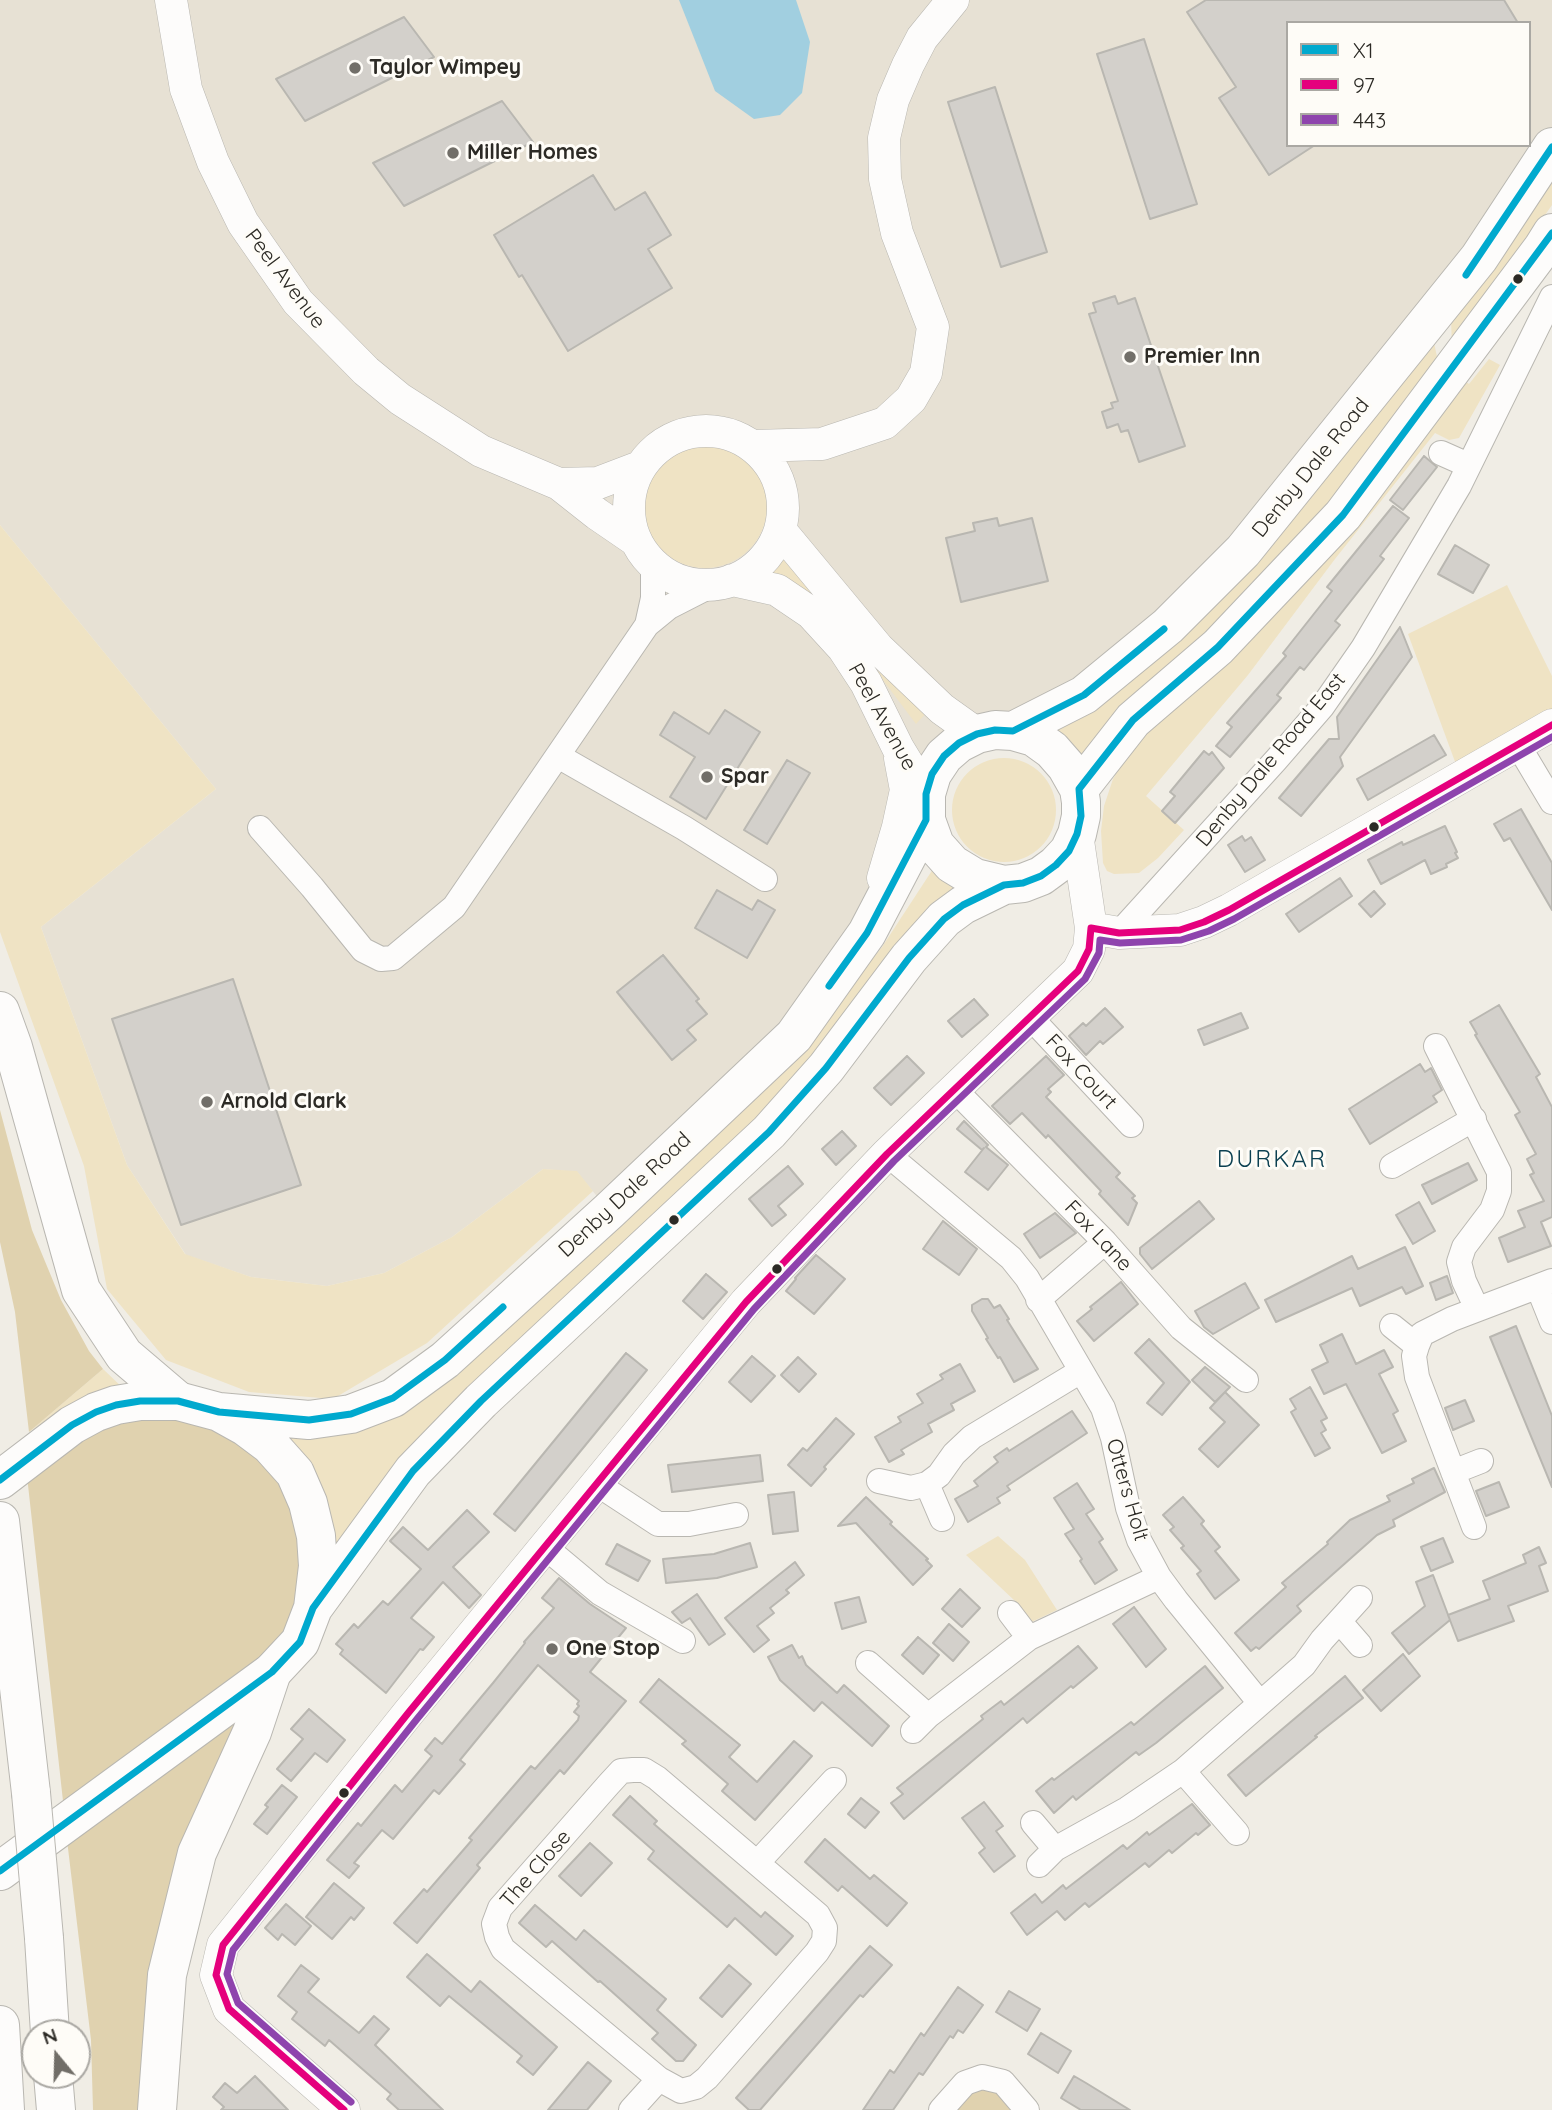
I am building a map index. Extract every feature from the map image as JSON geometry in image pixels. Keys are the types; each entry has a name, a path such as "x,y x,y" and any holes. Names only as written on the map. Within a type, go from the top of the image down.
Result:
{"main road":[{"name":"Denby Dale Road","path":"219,1412 309,1420 351,1414 393,1398 445,1360 794,1037 867,933 926,807 932,774 944,756 959,743 995,732 1084,695 1168,626 1243,551 1479,258 1552,148"},
{"path":"1079,789 1133,720 1218,647 1343,515 1552,233"},
{"path":"926,807 935,845 952,864 975,878 1004,885 1023,883 1041,876 1069,851 1081,816 1079,789 1066,766 1052,750 1034,737 995,732"},
{"path":"313,1608 413,1471 481,1401 769,1132 826,1068 909,958 944,919 963,905 1004,885"},
{"path":"0,1010 13,1047 81,1290 124,1355 178,1401"},
{"path":"0,1479 72,1425 116,1405 140,1401 178,1401 219,1412 270,1445 295,1473 308,1503 316,1536 318,1566 313,1608 300,1642 272,1672 0,1871"},
{"path":"3,1537 31,1793 49,2019"},
{"path":"157,2110 167,1975 197,1853 252,1732 272,1672"},
{"path":"0,2025 5,2110"},
{"path":"54,2089 55,2110"}],"street":[{"name":"Peel Avenue","path":"172,0 186,89 213,162 243,223 298,302 345,352 400,399 481,451 559,484 644,552"},
{"path":"754,446 822,444 885,423 912,399 926,373 933,327 897,233 885,179 884,138 893,100 908,65 922,38 954,0"},
{"name":"Denby Dale Road East","path":"344,2110 229,2010 216,1975 223,1945 746,1302 953,1088 1031,1018 1078,971 1099,925 1322,706 1363,648 1459,486 1552,297"},
{"path":"260,828 363,950 382,959 393,958 454,907 648,625 669,607 743,576 770,551 780,530 784,510 782,490 772,466 754,446 731,434 692,431 668,440 657,447 634,478 628,503 631,528 644,552 653,598 648,625"},
{"path":"782,490 801,464 822,444"},
{"path":"1441,453 1468,465"},
{"name":"Peel Avenue","path":"559,484 598,483 640,467"},
{"name":"Peel Avenue","path":"780,530 878,648 943,709 995,732"},
{"path":"644,552 680,581 722,583"},
{"name":"Peel Avenue","path":"722,583 777,590 811,613 843,648 866,683 926,807"},
{"path":"1041,876 1099,925 1180,930 1230,910 1552,725"},
{"path":"1518,745 1552,802"},
{"path":"867,933 906,790 898,748"},
{"path":"558,757 684,828 765,879"},
{"name":"Denby Dale Road East","path":"1077,834 1099,925"},
{"name":"Fox Court","path":"1031,1018 1131,1125"},
{"path":"1436,1046 1499,1172 1499,1191 1492,1210 1464,1247 1459,1262 1464,1281 1477,1309"},
{"name":"Fox Lane","path":"953,1088 1105,1242 1181,1328 1246,1380"},
{"path":"1392,1166 1474,1119"},
{"name":"Otters Holt","path":"887,1154 1011,1258 1027,1278 1103,1408 1128,1508 1139,1540 1159,1577 1260,1703"},
{"path":"1038,1300 1105,1242"},
{"path":"1474,1527 1417,1377 1414,1356 1417,1346 1422,1334 1452,1319 1545,1284 1552,1322"},
{"path":"1392,1326 1417,1346"},
{"path":"879,1481 911,1488 927,1484 939,1475 954,1454 972,1437 1081,1371"},
{"path":"1453,1472 1481,1461"},
{"path":"597,1484 659,1524 689,1524 736,1515"},
{"path":"927,1484 942,1519"},
{"path":"545,1546 600,1593 683,1641"},
{"path":"868,1663 920,1723 1029,1638 1159,1577"},
{"path":"1032,1823 1047,1857 1127,1809 1183,1771 1304,1664 1360,1598"},
{"path":"1010,1613 1029,1638"},
{"path":"1340,1622 1360,1645"},
{"name":"The Close","path":"644,1770 657,1778 818,1915 825,1928 824,1941 817,1952 707,2078 696,2087 681,2091 659,2079 503,1949 494,1924 500,1908 621,1771 644,1770"},
{"path":"1183,1771 1237,1833"},
{"path":"758,1862 834,1780"},
{"path":"941,2110 965,2083 982,2077 1003,2081 1027,2110"},
{"path":"631,2110 659,2079"}],"shaded area":[{"path":"0,0 1552,0 1552,147 1433,318 1084,695 959,743 867,933 609,1211 577,1172 543,1169 452,1237 384,1273 327,1286 251,1277 186,1255 127,1165 41,927 216,789 0,525"},
{"path":"1552,169 1552,205 1452,349 1451,318"},
{"path":"1433,338 1439,366 1377,447 1273,570 1083,762 1056,730"},
{"path":"1489,359 1500,365 1459,438 1449,440 1435,433 1248,675 1146,796 1184,830 1158,858 1139,873 1114,874 1107,871 1103,863 1101,831 1104,806 1113,779 1127,755 1460,377 1469,384"},
{"path":"705,444 729,448 749,462 763,482 767,506 763,530 749,550 729,564 705,568 681,564 661,550 647,530 643,506 647,482 661,462 681,448"},
{"path":"0,525 216,789 41,927 127,1165 185,1254 251,1277 327,1286 384,1273 452,1237 543,1169 577,1171 593,1191 427,1343 333,1399 249,1392 166,1360 107,1289 84,1166 0,932"},
{"path":"785,552 929,710 916,724 855,643 771,572"},
{"path":"1507,585 1552,676 1552,725 1461,778 1408,634"},
{"path":"1004,758 1024,762 1041,773 1052,790 1056,810 1052,830 1041,847 1024,858 1004,862 984,858 967,847 956,830 952,810 956,790 967,773 984,762"},
{"path":"933,869 943,881 961,891 794,1085 333,1553 267,1428 355,1425 826,1015 882,947"},
{"path":"0,1110 32,1230 61,1300 89,1351 103,1369 29,1432 15,1312 0,1242"},
{"path":"103,1369 125,1390 67,1407 29,1432"},
{"path":"151,1417 196,1422 243,1443 279,1478 295,1515 300,1554 297,1601 277,1648 63,1801 27,1476 106,1423"},
{"path":"998,1536 1025,1560 1057,1610 1021,1627 1016,1621 1015,1601 966,1555"},
{"path":"243,1715 148,2110 93,2110 91,2019 88,2019 67,1840"},
{"path":"982,2077 1027,2110 941,2110"}],"water":[{"path":"679,0 796,0 810,42 802,93 780,115 754,119 715,91"}],"building":[{"path":"1206,0 1504,0 1517,21 1286,21 1286,147 1312,147 1269,175 1219,98 1236,87 1187,12"},
{"name":"Taylor Wimpey","path":"404,17 434,57 305,121 276,79"},
{"path":"1144,39 1197,204 1150,219 1097,54"},
{"path":"995,87 1047,252 1001,267 948,102"},
{"name":"Miller Homes","path":"502,101 533,142 404,206 373,163"},
{"path":"593,175 615,210 645,192 671,235 648,249 672,288 568,351 494,235"},
{"name":"Premier Inn","path":"1115,296 1118,304 1135,298 1185,446 1139,462 1128,430 1121,432 1118,424 1107,428 1102,412 1113,408 1111,403 1118,401 1089,314 1096,312 1093,303"},
{"path":"1424,456 1437,467 1403,510 1390,500"},
{"path":"1393,506 1409,518 1380,556 1384,559 1335,621 1340,625 1304,670 1300,667 1277,695 1281,698 1230,757 1216,746 1232,727 1227,723 1286,656 1283,653 1332,591 1327,587"},
{"path":"997,518 999,526 1032,518 1048,581 961,602 946,538 975,531 973,523"},
{"path":"1455,545 1489,565 1473,593 1438,574"},
{"path":"1400,627 1412,657 1340,757 1343,766 1301,816 1279,798 1329,739 1339,739 1337,717"},
{"name":"Spar","path":"725,710 760,732 706,819 670,797 695,757 660,735 674,712 709,734"},
{"path":"1434,735 1446,755 1368,800 1357,779"},
{"path":"1204,751 1209,755 1212,752 1224,768 1175,823 1162,811 1175,796 1170,792"},
{"path":"787,760 810,773 767,844 744,830"},
{"path":"1521,809 1552,863 1552,910 1510,838 1504,841 1494,824"},
{"path":"1445,826 1458,858 1446,864 1447,867 1431,874 1425,860 1381,884 1368,860 1402,842 1403,845"},
{"path":"1242,836 1245,841 1251,837 1265,860 1245,872 1228,845"},
{"path":"1340,878 1352,896 1299,932 1286,914"},
{"path":"717,890 752,910 758,900 775,910 747,958 695,928"},
{"path":"1374,891 1385,904 1371,917 1359,904"},
{"path":"663,955 699,999 696,1001 707,1014 687,1030 696,1040 672,1060 617,992"},
{"name":"Arnold Clark","path":"233,979 301,1185 181,1225 112,1019"},
{"path":"974,999 988,1015 962,1037 948,1021"},
{"path":"1499,1005 1540,1074 1536,1077 1552,1107 1552,1217 1541,1222 1551,1246 1508,1262 1499,1238 1525,1227 1518,1211 1544,1201 1530,1175 1534,1173 1527,1159 1536,1154 1515,1115 1520,1112 1470,1022"},
{"path":"1105,1008 1123,1027 1103,1044 1100,1041 1086,1055 1069,1036 1083,1023 1086,1026"},
{"path":"1241,1013 1248,1028 1204,1045 1198,1030"},
{"path":"907,1056 924,1073 891,1105 874,1088"},
{"path":"1046,1056 1064,1075 1048,1089 1051,1092 1046,1097 1120,1173 1116,1177 1135,1196 1132,1198 1137,1203 1128,1225 1099,1194 1101,1191 1048,1135 1046,1138 1022,1113 1010,1124 992,1106"},
{"path":"1420,1064 1425,1072 1431,1068 1442,1090 1433,1096 1437,1102 1370,1144 1349,1109"},
{"path":"964,1121 988,1145 986,1147 1008,1165 988,1190 965,1172 984,1148 982,1150 957,1129"},
{"path":"842,1131 856,1146 836,1165 822,1149"},
{"path":"1468,1163 1477,1180 1432,1204 1422,1185"},
{"path":"788,1166 803,1184 778,1206 786,1215 772,1226 749,1199"},
{"path":"1199,1201 1214,1219 1152,1269 1140,1254 1140,1248"},
{"path":"1419,1202 1435,1231 1413,1244 1396,1215"},
{"path":"1055,1213 1076,1233 1040,1258 1024,1234"},
{"path":"943,1221 977,1249 959,1275 923,1249"},
{"path":"1405,1247 1423,1286 1406,1294 1402,1287 1360,1306 1352,1288 1276,1322 1265,1300 1352,1256 1358,1269"},
{"path":"816,1255 845,1279 814,1314 786,1291"},
{"path":"706,1274 727,1292 703,1319 683,1301"},
{"path":"1447,1276 1453,1293 1436,1300 1430,1283"},
{"path":"1121,1282 1138,1304 1094,1341 1077,1321"},
{"path":"1245,1283 1259,1308 1213,1334 1204,1327 1195,1311"},
{"path":"982,1299 988,1299 994,1308 1000,1305 1038,1369 1014,1382 986,1339 988,1338 972,1311 972,1305"},
{"path":"1516,1326 1552,1416 1552,1487 1490,1337"},
{"path":"1342,1334 1356,1364 1384,1350 1393,1367 1379,1374 1398,1411 1393,1414 1406,1441 1382,1453 1346,1384 1324,1394 1312,1370 1328,1362 1320,1345"},
{"path":"1149,1339 1190,1382 1162,1415 1147,1403 1164,1383 1135,1353"},
{"path":"626,1353 647,1370 515,1531 494,1514"},
{"path":"752,1356 775,1376 751,1402 729,1382"},
{"path":"798,1357 816,1374 799,1392 781,1375"},
{"path":"960,1364 975,1391 951,1404 954,1410 928,1424 932,1432 901,1450 904,1454 889,1462 875,1437 901,1422 898,1417 923,1403 917,1394 943,1379 940,1375"},
{"path":"1205,1367 1230,1387 1215,1402 1192,1380"},
{"path":"1310,1387 1327,1418 1321,1421 1326,1430 1321,1433 1330,1448 1315,1456 1291,1412 1296,1409 1290,1399"},
{"path":"1225,1392 1259,1425 1218,1467 1199,1449 1225,1422 1210,1408"},
{"path":"1465,1400 1474,1421 1453,1430 1445,1408"},
{"path":"1072,1411 1087,1433 1007,1486 1010,1490 997,1498 1000,1503 968,1522 955,1499 978,1486 974,1481 998,1462 994,1457 1007,1448 1009,1451"},
{"path":"836,1418 854,1434 811,1486 788,1465 803,1448 807,1451"},
{"path":"760,1455 763,1481 672,1492 668,1465"},
{"path":"1434,1468 1445,1492 1393,1520 1395,1526 1377,1535 1297,1606 1301,1611 1259,1649 1256,1647 1251,1651 1235,1633 1286,1587 1282,1583 1328,1544 1350,1520 1390,1501 1387,1496 1414,1483 1412,1479"},
{"path":"1499,1482 1509,1507 1486,1516 1476,1491"},
{"path":"1077,1483 1094,1509 1086,1514 1103,1539 1099,1542 1117,1570 1095,1584 1065,1534 1074,1529 1054,1498"},
{"path":"794,1492 798,1531 773,1534 768,1495"},
{"path":"866,1497 932,1566 913,1585 856,1523 838,1526"},
{"path":"1183,1497 1204,1521 1201,1524 1220,1547 1215,1551 1239,1580 1215,1599 1197,1574 1201,1571 1170,1530 1174,1527 1163,1515"},
{"path":"467,1510 489,1532 453,1567 481,1595 469,1608 443,1582 411,1618 434,1637 423,1650 420,1649 386,1693 340,1654 343,1650 336,1644 354,1624 358,1628 383,1601 388,1605 421,1569 390,1541 403,1527 428,1550"},
{"path":"1443,1538 1453,1562 1431,1571 1421,1547"},
{"path":"750,1543 757,1567 717,1578 666,1583 663,1559 714,1554"},
{"path":"617,1544 650,1561 638,1581 606,1564"},
{"path":"1539,1547 1546,1563 1539,1566 1548,1591 1508,1606 1514,1621 1458,1641 1448,1615 1490,1599 1483,1581 1526,1563 1523,1555"},
{"path":"795,1562 804,1575 786,1590 789,1593 770,1608 774,1613 757,1626 769,1640 754,1652 725,1618"},
{"path":"1433,1575 1450,1620 1409,1654 1392,1633 1425,1606 1416,1582"},
{"path":"559,1578 590,1604 626,1628 590,1672 626,1701 564,1774 560,1770 477,1865 480,1868 417,1943 394,1923 424,1889 427,1892 531,1766 535,1769 578,1720 579,1716 574,1712 579,1701 538,1665 460,1760 465,1764 439,1794 434,1790 393,1839 382,1830 354,1863 359,1866 349,1878 327,1860 358,1823 361,1826 395,1785 402,1792 432,1756 425,1750 435,1738 442,1744 493,1683 554,1608 542,1598"},
{"path":"960,1589 980,1608 962,1627 942,1609"},
{"path":"697,1594 725,1634 709,1645 690,1618 682,1623 672,1612"},
{"path":"859,1597 866,1622 842,1629 835,1603"},
{"path":"1134,1607 1166,1649 1146,1667 1113,1624"},
{"path":"949,1624 969,1642 953,1661 933,1643"},
{"path":"918,1637 939,1655 923,1674 902,1655"},
{"path":"792,1645 799,1658 802,1656 806,1665 837,1693 844,1685 889,1726 872,1746 822,1702 814,1711 780,1680 768,1657"},
{"path":"1078,1646 1097,1668 1027,1723 1023,1718 904,1819 891,1803 903,1794 897,1788 983,1719 981,1716 1001,1701 1004,1705"},
{"path":"1403,1654 1420,1676 1381,1711 1363,1690"},
{"path":"1205,1666 1223,1688 1156,1743 1139,1755 1136,1752 1076,1800 1073,1796 1054,1813 1036,1791 1131,1722 1134,1725"},
{"path":"1345,1676 1363,1698 1246,1796 1228,1775"},
{"path":"659,1679 740,1745 729,1757 757,1782 794,1741 812,1756 755,1820 722,1791 728,1784 682,1744 686,1741 640,1702"},
{"path":"309,1709 345,1740 327,1762 315,1753 291,1781 277,1769 303,1739 291,1729"},
{"path":"282,1785 297,1797 267,1834 254,1824 268,1807 265,1805"},
{"path":"630,1796 657,1821 654,1824 761,1917 765,1912 793,1936 776,1955 735,1918 727,1927 648,1859 654,1851 613,1815"},
{"path":"861,1798 879,1812 865,1828 848,1814"},
{"path":"984,1802 1003,1826 996,1831 1015,1856 994,1872 979,1853 985,1848 962,1818"},
{"path":"1192,1804 1210,1825 1172,1853 1169,1850 1149,1867 1145,1863 1089,1907 1085,1903 1065,1920 1057,1911 1027,1935 1011,1913 1035,1894 1042,1903 1063,1885 1066,1889 1123,1845 1127,1849 1147,1832 1149,1835"},
{"path":"825,1839 870,1879 874,1875 907,1903 887,1926 842,1886 838,1891 805,1862"},
{"path":"590,1843 612,1863 581,1896 559,1876"},
{"path":"334,1883 364,1908 354,1920 351,1917 332,1939 306,1917"},
{"path":"286,1904 311,1926 295,1945 282,1934 278,1940 265,1928"},
{"path":"535,1905 576,1940 584,1930 666,1999 657,2010 696,2045 683,2061 676,2061 652,2039 658,2033 600,1981 552,1941 546,1947 519,1923"},
{"path":"870,1946 892,1965 863,1997 860,1995 760,2110 749,2110 736,2098"},
{"path":"427,1954 471,1992 480,1981 557,2047 533,2075 517,2062 522,2056 449,1996 440,2006 407,1977"},
{"path":"301,1965 319,1979 308,1992 359,2033 374,2016 389,2029 375,2045 443,2110 399,2110 387,2099 391,2094 329,2040 325,2046 292,2019 297,2012 278,1996"},
{"path":"729,1965 751,1984 722,2017 700,1998"},
{"path":"958,1987 983,2005 963,2033 958,2030 953,2038 950,2036 923,2075 919,2073 893,2110 863,2110 890,2070 894,2073 921,2033 924,2036"},
{"path":"1009,1991 1040,2009 1027,2031 996,2012"},
{"path":"1041,2033 1071,2051 1058,2073 1028,2054"},
{"path":"588,2062 611,2081 587,2110 548,2110"},
{"path":"255,2076 288,2110 221,2110 224,2107 213,2097 225,2083 237,2093"},
{"path":"1074,2076 1130,2110 1081,2110 1061,2098"}],"transit line":[{"name":"X1","path":"1466,275 1552,147"},
{"name":"X1","path":"0,1871 272,1672 300,1642 313,1608 413,1471 481,1401 769,1132 826,1068 909,958 944,919 963,905 1004,885 1023,883 1041,876 1056,865 1069,851 1077,834 1081,816 1079,789 1133,720 1218,647 1343,515 1552,233"},
{"name":"X1","path":"829,986 867,933 926,820 926,794 932,774 944,756 959,743 977,734 995,730 1013,731 1084,695 1164,629"},
{"name":"97","path":"344,2110 229,2009 216,1975 223,1945 409,1712 746,1302 887,1154 1078,971 1089,949 1091,928 1119,933 1180,930 1204,922 1552,725"},
{"name":"443","path":"351,2102 238,2003 227,1974 233,1950 417,1719 754,1309 894,1161 1085,979 1099,953 1100,940 1120,943 1181,940 1209,931 1552,737"},
{"name":"X1","path":"0,1480 72,1425 116,1405 140,1401 178,1401 219,1412 309,1420 351,1414 393,1398 445,1360 503,1307"}],"place":[{"name":"Taylor Wimpey","path":"355,68"},
{"name":"Miller Homes","path":"453,153"},
{"name":"Premier Inn","path":"1130,357"},
{"name":"Spar","path":"707,777"},
{"name":"Arnold Clark","path":"207,1102"},
{"name":"One Stop","path":"552,1649"}],"district":[{"name":"DURKAR","path":"1272,1160"}]}
